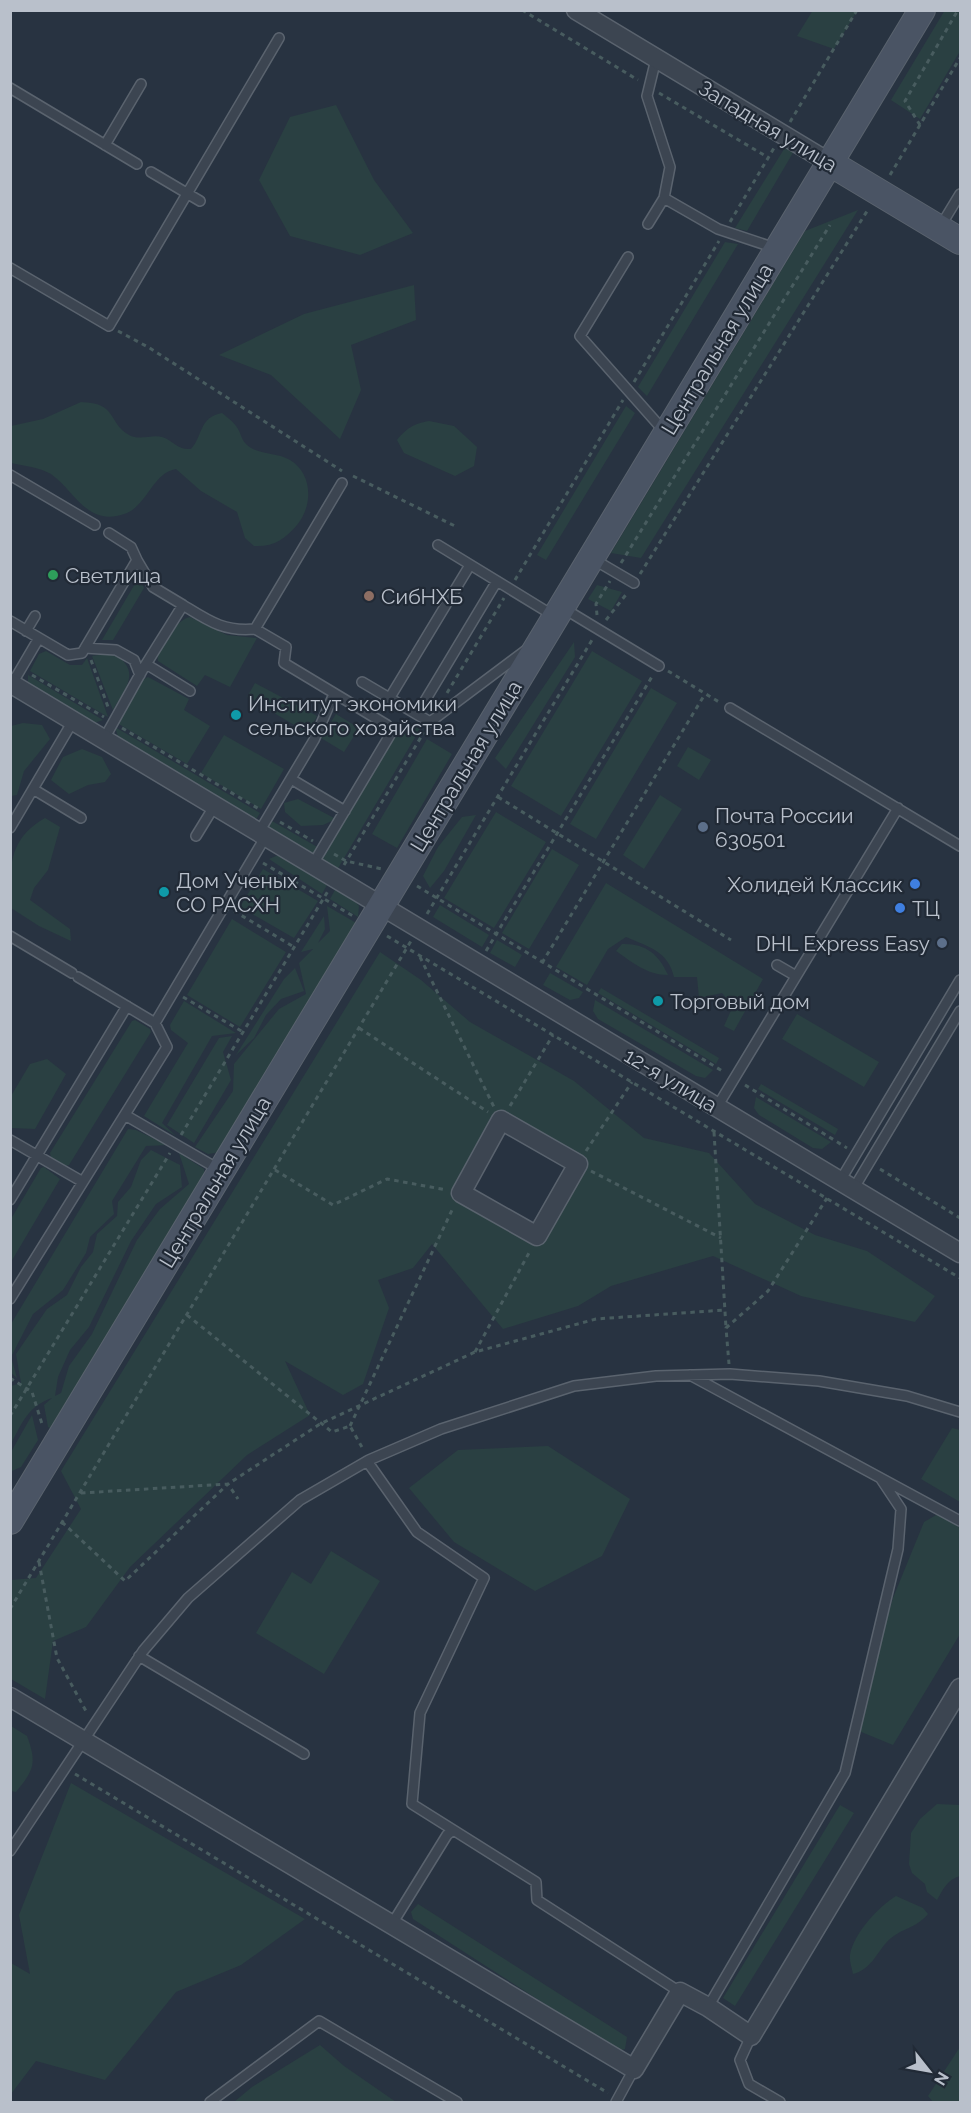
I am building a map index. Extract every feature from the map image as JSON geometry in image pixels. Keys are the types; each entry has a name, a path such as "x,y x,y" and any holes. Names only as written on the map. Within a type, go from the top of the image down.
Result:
{"main road":[{"name":"Центральная улица","path":"10,1521 922,10"},
{"name":"Западная улица","path":"830,163 950,235"}],"street":[{"name":"Западная улица","path":"576,10 830,163"},
{"name":"12-я улица","path":"11,684 336,878 376,916 419,928 960,1253"},
{"path":"501,1120 578,1164 537,1236 461,1193 501,1120"},
{"path":"10,1697 88,1733 392,1924 634,2069 680,1992 708,2007 751,2036 960,1688"}],"lane":[{"path":"10,268 109,326 279,38"},
{"path":"648,224 664,198 670,167 647,96 656,58"},
{"path":"105,145 141,84"},
{"path":"10,88 137,164"},
{"path":"151,172 200,201"},
{"path":"950,235 960,194"},
{"path":"664,198 724,232 778,249"},
{"path":"628,256 580,336 666,434"},
{"path":"10,475 95,525"},
{"path":"255,629 342,483"},
{"path":"109,533 131,548 153,587 208,620 234,631 255,629 286,647 284,663 387,725 390,735 313,864"},
{"path":"438,545 510,588 554,620 599,629 659,666"},
{"path":"591,558 634,583"},
{"path":"10,621 68,655 82,653 137,560"},
{"path":"389,699 470,565"},
{"path":"417,714 497,581"},
{"path":"104,739 146,664 183,605"},
{"path":"26,631 35,616"},
{"path":"362,682 430,722 554,620"},
{"path":"11,684 39,638"},
{"path":"85,648 116,650 134,660 140,675"},
{"path":"146,664 190,690"},
{"path":"155,1023 254,858 269,815 315,740 334,694"},
{"path":"730,708 960,846"},
{"path":"10,828 73,721"},
{"path":"291,779 345,810"},
{"path":"33,789 81,818"},
{"path":"196,836 214,806"},
{"path":"717,1107 898,808"},
{"path":"10,936 155,1023 167,1047 10,1299"},
{"path":"777,965 796,976"},
{"path":"847,1184 856,1154 960,980"},
{"path":"10,1200 127,1006"},
{"path":"847,1184 869,1162 960,1011"},
{"path":"125,1115 222,1171"},
{"path":"10,1140 83,1182"},
{"path":"10,1851 139,1656 188,1598 300,1500 368,1461 441,1429 574,1386 656,1376 730,1374 819,1381 907,1396 960,1412"},
{"path":"690,1375 960,1521"},
{"path":"368,1461 417,1532 484,1578 420,1713 412,1804 536,1882 537,1900 680,1992"},
{"path":"708,2007 845,1773 898,1549 900,1509 881,1479"},
{"path":"139,1656 304,1754"},
{"path":"392,1924 447,1834 453,1830"},
{"path":"210,2103 319,2021 457,2103"},
{"path":"751,2036 740,2060 749,2084 780,2103"},
{"path":"617,2101 634,2069"}],"path":[{"path":"447,694 857,10"},
{"path":"920,125 905,101 958,10"},
{"path":"10,1609 599,629 634,583 879,192 960,58"},
{"path":"599,629 596,604 830,225"},
{"path":"109,326 147,347 345,473 395,495 455,526"},
{"path":"85,648 113,723"},
{"path":"466,983 659,666 730,708"},
{"path":"22,669 346,861 388,870 437,898 856,1154"},
{"path":"542,963 705,694"},
{"path":"10,1416 430,722"},
{"path":"498,797 731,940"},
{"path":"254,858 323,900 376,916 407,948 960,1278"},
{"path":"226,906 294,947"},
{"path":"419,955 501,1120"},
{"path":"174,992 243,1032"},
{"path":"359,1028 501,1120"},
{"path":"501,1120 553,1035"},
{"path":"632,1082 578,1164 721,1238"},
{"path":"717,1107 714,1131 730,1374"},
{"path":"869,1162 960,1218"},
{"path":"187,1315 320,1424 332,1432 350,1426 461,1193 387,1179 333,1205 274,1170"},
{"path":"726,1328 768,1291 827,1198"},
{"path":"475,1352 537,1236"},
{"path":"62,1522 125,1581 228,1484 320,1424 475,1352 596,1319 725,1310"},
{"path":"10,1378 32,1392 46,1435"},
{"path":"350,1426 368,1461"},
{"path":"80,1493 228,1484"},
{"path":"228,1484 238,1499"},
{"path":"39,1562 57,1658 88,1733"},
{"path":"64,1767 617,2101"}],"green space":[{"path":"813,10 857,10 834,49 797,36"},
{"path":"945,10 960,11 960,51 920,119 891,100"},
{"path":"336,105 374,180 413,233 360,255 290,236 259,180 290,117"},
{"path":"786,146 794,151 747,231 735,228"},
{"path":"858,210 641,558 611,553 805,231"},
{"path":"725,242 738,244 647,396 638,387"},
{"path":"414,285 416,320 351,345 361,390 340,439 271,375 219,355 304,314"},
{"path":"81,402 93,403 107,409 122,430 133,437 162,437 186,449 191,449 195,444 209,418 222,413 235,424 244,442 251,448 285,457 298,466 307,482 306,509 297,525 283,538 267,545 254,546 245,538 237,512 201,491 176,469 161,477 138,505 124,514 111,517 91,511 51,474 36,468 11,463 11,426 43,419"},
{"path":"626,406 635,413 546,560 537,555"},
{"path":"429,421 454,426 477,447 474,466 455,476 404,453 397,440 411,427"},
{"path":"139,577 144,588 113,640 102,640"},
{"path":"597,585 622,592 611,611 588,599"},
{"path":"190,617 227,635 257,638 230,687 205,675 197,686 158,661 160,649 168,635 179,623"},
{"path":"574,642 575,657 506,769 495,758"},
{"path":"46,651 70,665 82,665 87,658 108,717 30,671 39,654"},
{"path":"592,651 642,681 561,816 511,786"},
{"path":"113,653 127,666 129,680 113,710 92,656"},
{"path":"28,675 103,720 94,723 28,685"},
{"path":"148,677 189,699 184,710 210,726 187,764 117,723 141,681"},
{"path":"255,683 317,716 308,733 247,697"},
{"path":"651,688 677,703 596,839 570,824"},
{"path":"336,714 359,728 344,752 321,738"},
{"path":"405,720 420,729 337,870 321,860"},
{"path":"23,723 42,725 50,739 24,771 17,795 11,796 11,726"},
{"path":"115,727 260,813 255,821 119,740"},
{"path":"224,735 284,769 261,809 201,773"},
{"path":"427,739 452,754 397,848 372,834"},
{"path":"688,747 711,760 699,780 677,766"},
{"path":"82,749 102,757 111,774 105,782 88,785 69,794 51,780 63,757"},
{"path":"660,795 682,809 644,869 623,855"},
{"path":"298,799 336,819 323,825 301,826 285,812 284,803"},
{"path":"496,812 546,842 494,928 444,898"},
{"path":"476,815 444,871 430,888 423,876 438,847 462,817"},
{"path":"45,818 60,827 48,870 34,888 30,900 70,929 71,941 39,926 11,908 13,856 24,836"},
{"path":"272,821 319,848 314,857 268,829"},
{"path":"552,849 579,865 529,949 502,933"},
{"path":"284,856 328,883 322,894 269,859"},
{"path":"263,869 318,901 294,938 240,907"},
{"path":"606,883 763,979 734,1031 724,1026 733,1006 722,993 699,998 697,977 674,977 667,961 656,951 626,937 608,949 587,985 556,967"},
{"path":"336,888 353,899 359,906 358,917 330,899"},
{"path":"440,905 489,935 482,947 433,917"},
{"path":"327,906 358,924 221,1152 208,1154 195,1147 233,1091 234,1064 279,1009 306,994 299,963 313,949 301,952 324,916 325,929 318,943 330,931"},
{"path":"232,919 286,952 240,1027 187,995"},
{"path":"497,940 522,955 515,967 490,953"},
{"path":"622,944 638,945 650,951 660,961 668,975 653,973 640,967 616,951"},
{"path":"380,952 421,980 470,1022 574,1081 644,1138 709,1153 755,1204 815,1235 867,1251 935,1296 915,1322 801,1296 713,1256 611,1286 578,1306 503,1329 432,1244 413,1268 378,1280 389,1308 363,1384 343,1395 285,1361 310,1415 247,1455 130,1567 86,1627 53,1641 45,1699 11,1679 11,1580 36,1578 81,1509 61,1471","holes":["501,1121 578,1164 537,1236 461,1193"]},
{"path":"295,968 304,991 281,999 266,1015 254,1038 236,1055 284,979"},
{"path":"550,973 583,992 579,998 570,1000 543,985"},
{"path":"601,988 719,1058 716,1064 598,993"},
{"path":"595,1000 713,1070 705,1078 696,1076 598,1019 593,1011"},
{"path":"184,1001 236,1033 212,1036 162,1123 176,1136 144,1116 188,1043 171,1030 170,1025"},
{"path":"797,1014 879,1062 864,1087 782,1039"},
{"path":"135,1020 151,1032 69,1165 66,1166 51,1157 50,1153 132,1021"},
{"path":"232,1036 223,1052 231,1080 194,1143 167,1125 219,1038"},
{"path":"47,1059 66,1074 35,1129 12,1128 11,1096 30,1064"},
{"path":"761,1084 838,1129 835,1135 758,1089"},
{"path":"756,1097 831,1142 822,1149 813,1148 759,1115 754,1108"},
{"path":"128,1129 136,1130 167,1145 146,1146 112,1201 114,1214 90,1237 86,1253 63,1290 33,1314 11,1357 11,1324"},
{"path":"151,1150 180,1165 182,1187 156,1204 131,1241 89,1327 70,1350 58,1377 55,1396 61,1393 69,1366 92,1334 137,1240 160,1209 189,1184 179,1153 204,1169 205,1180 53,1430 48,1427 44,1405 52,1398 31,1411 22,1422 11,1444 11,1386 21,1383 16,1354 47,1309 67,1295 81,1267 93,1252 97,1234 117,1216 118,1202 131,1187 141,1160"},
{"path":"44,1167 60,1179 11,1262 11,1219 41,1168"},
{"path":"11,1357 17,1378 11,1373"},
{"path":"32,1415 38,1440 21,1467 12,1471 11,1452"},
{"path":"952,1428 960,1430 960,1502 921,1479"},
{"path":"548,1446 630,1499 602,1556 535,1591 454,1542 409,1488 458,1450"},
{"path":"938,1514 960,1528 960,1634 893,1745 854,1729 893,1598 924,1522"},
{"path":"331,1551 380,1581 324,1674 256,1633 292,1572 311,1584"},
{"path":"11,1726 27,1736 33,1760 27,1778 16,1792 11,1791"},
{"path":"71,1783 305,1919 241,1965 176,1992 105,2080 36,2061 11,2094 11,1963 30,1974 19,1915"},
{"path":"937,1804 960,1805 960,1876 949,1882 937,1900 927,1892 925,1884 912,1873 909,1864 911,1833 920,1819"},
{"path":"840,1805 854,1813 735,2006 723,1998"},
{"path":"896,1896 923,1908 928,1914 920,1922 891,1938 870,1964 860,1972 853,1974 850,1955 856,1938 875,1914"},
{"path":"418,1904 627,2037 625,2049 618,2051 413,1919 411,1912"},
{"path":"320,2045 344,2066 396,2102 234,2102 252,2087"},
{"path":"960,2047 960,2102 933,2102 928,2096"}],"place":[{"name":"Светлица","path":"53,575"},
{"name":"СибНХБ","path":"369,596"},
{"name":"Институт экономики сельского хозяйства","path":"236,715"},
{"name":"Почта России 630501","path":"703,827"},
{"name":"Холидей Классик","path":"915,884"},
{"name":"Дом Ученых СО РАСХН","path":"164,892"},
{"name":"ТЦ","path":"900,908"},
{"name":"DHL Express Easy","path":"942,943"},
{"name":"Торговый дом","path":"658,1001"}]}
